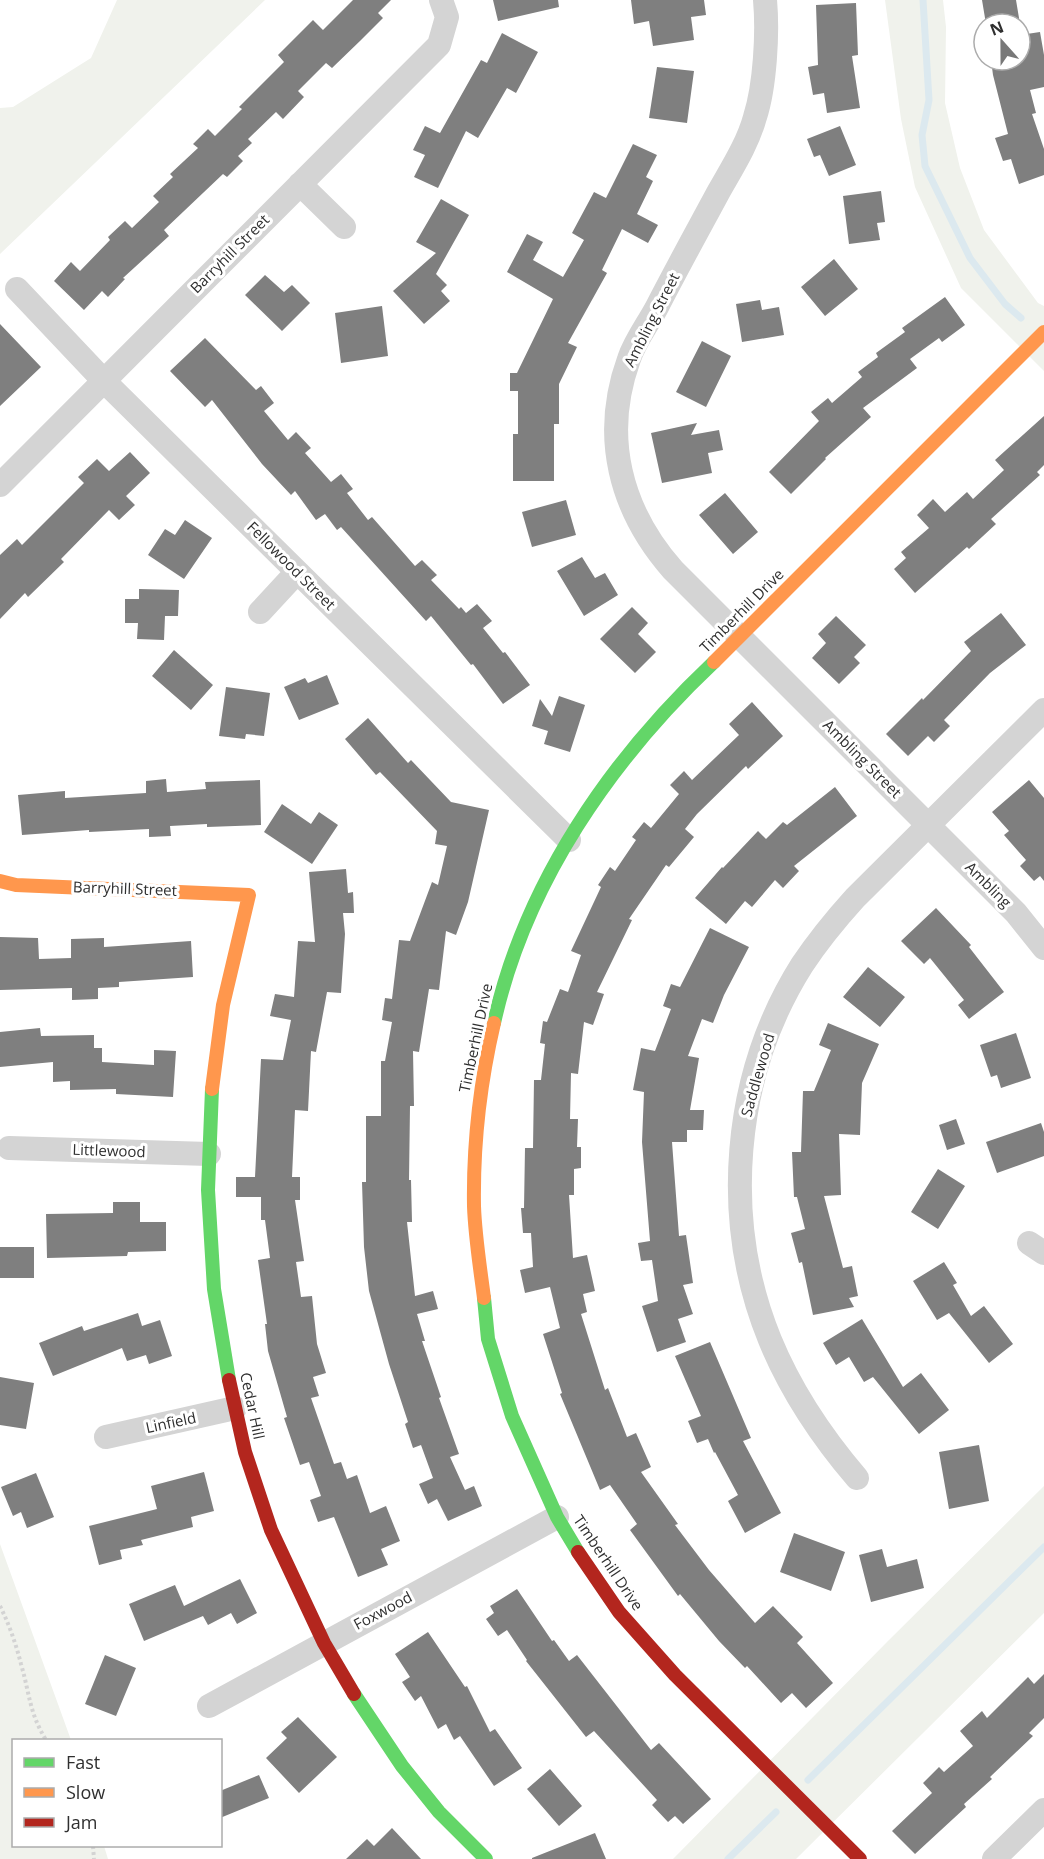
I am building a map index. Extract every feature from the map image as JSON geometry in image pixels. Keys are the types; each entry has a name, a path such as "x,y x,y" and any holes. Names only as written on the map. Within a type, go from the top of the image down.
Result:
{"street":[{"name":"Ambling Street","path":"765,0 763,78 755,118 738,156 629,358 618,398 616,419 616,440 622,481 628,501 642,529 666,562 928,825"},
{"name":"Barryhill Street","path":"0,485 439,45 444,8"},
{"path":"300,184 344,227"},
{"name":"Fellowood Street","path":"17,290 104,381 569,840"},
{"name":"Timberhill Drive","path":"860,1859 675,1675 619,1612 578,1553 557,1517 512,1416 488,1339 474,1208 475,1143 483,1071 499,999 522,930 549,872 625,760 680,694 740,637 1044,332"},
{"path":"260,612 297,572"},
{"name":"Saddlewood","path":"857,1478 831,1448 788,1380 770,1340 756,1299 746,1257 741,1214 740,1171 744,1128 752,1085 764,1044 781,1004 802,966 827,930 855,898 1044,710"},
{"name":"Ambling","path":"928,825 1016,913 1044,948"},
{"name":"Barryhill Street","path":"0,881 16,885 249,895"},
{"name":"Cedar Hill","path":"249,895 223,1005 211,1101 208,1190 213,1289 230,1387 245,1452 271,1530 324,1643 346,1683 402,1766 439,1812 486,1859"},
{"name":"Littlewood","path":"9,1148 209,1154"},
{"name":"Linfield","path":"106,1437 236,1408"},
{"name":"Foxwood","path":"209,1706 557,1517"},
{"path":"994,1859 1044,1810"}],"path":[{"path":"0,1606 22,1665 30,1707 46,1739"}],"shaded area":[{"path":"117,0 265,0 0,254 0,108 13,107 91,58"},
{"path":"885,0 943,0 946,27 945,103 960,168 984,230 1038,303 1044,306 1044,371 961,288 915,187 901,119"},
{"path":"1044,1486 1044,1613 796,1859 673,1859 887,1642"},
{"path":"0,1544 71,1739 12,1739 12,1847 104,1847 108,1859 0,1859"}],"building":[{"path":"353,0 391,0 378,13 383,18 360,41 332,68 326,63 298,91 304,97 283,119 276,112 248,139 252,143 238,156 243,161 227,177 223,174 164,230 169,236 123,278 125,279 108,297 102,291 84,310 54,281 71,262 80,271 110,240 108,237 125,221 132,228 159,202 153,196 173,177 170,174 198,148 193,144 208,129 215,136 242,109 239,107 284,62 278,55 313,20 323,30"},
{"path":"493,0 558,0 559,7 498,21"},
{"path":"631,0 704,0 706,15 691,17 694,40 653,46 649,21 634,24"},
{"path":"982,0 1016,0 1018,12 984,12"},
{"path":"856,3 858,55 852,56 860,108 827,113 824,93 813,95 808,67 818,65 816,5"},
{"path":"1040,32 1044,55 1044,87 1030,90 1036,113 1032,114 1044,149 1044,175 1019,184 1011,159 1003,161 995,138 1008,134 993,72 1032,72 1032,33"},
{"path":"502,33 538,52 516,93 507,88 478,138 466,131 438,188 414,177 425,155 413,150 425,126 440,133 481,60 487,63"},
{"path":"657,67 694,71 687,123 649,118"},
{"path":"840,126 856,165 829,176 820,155 814,157 807,139"},
{"path":"633,144 657,155 646,177 653,181 637,214 658,225 648,243 622,229 602,270 607,273 568,343 577,347 559,384 559,424 554,424 554,481 513,481 513,434 518,434 518,391 510,391 510,373 517,373 553,299 507,272 527,234 543,242 533,260 563,277 584,240 572,233 594,192 606,198"},
{"path":"881,191 885,222 877,223 880,240 849,244 843,196"},
{"path":"441,199 469,215 436,274 447,285 441,291 450,301 424,324 393,291 436,253 416,242"},
{"path":"834,259 858,289 825,316 801,287"},
{"path":"265,275 284,292 292,285 310,303 282,331 245,295"},
{"path":"945,297 965,325 942,342 939,338 910,359 917,368 863,408 871,417 825,458 791,494 769,472 819,421 811,412 828,398 832,403 862,377 858,372 878,357 876,353 905,332 902,328"},
{"path":"760,300 762,310 779,307 784,335 742,342 736,304"},
{"path":"382,306 388,356 341,363 335,313"},
{"path":"0,324 41,367 0,406"},
{"path":"205,338 256,390 261,386 274,403 264,411 288,440 296,432 311,448 305,453 331,482 341,474 353,489 347,493 368,520 372,517 415,566 422,560 437,575 431,580 459,609 461,607 466,613 477,604 492,621 483,628 530,685 503,704 473,664 471,665 431,616 426,621 341,527 337,530 325,514 316,520 295,491 291,495 262,464 212,400 205,407 170,371"},
{"path":"702,341 731,356 706,407 676,392"},
{"path":"1044,416 1044,465 1037,472 1040,475 991,519 996,524 915,593 894,569 906,558 901,552 929,528 917,515 933,499 945,512 967,492 973,499 1004,470 995,460"},
{"path":"697,423 691,435 719,430 723,450 708,453 712,473 662,483 651,433"},
{"path":"130,452 150,473 126,496 135,505 119,520 109,510 61,559 64,562 28,597 25,593 0,619 0,555 17,539 22,545 84,483 78,477 97,459 109,471"},
{"path":"725,493 758,532 733,554 699,515"},
{"path":"566,500 576,535 532,547 522,512"},
{"path":"185,520 212,538 184,579 148,555 165,529 175,535"},
{"path":"582,557 595,578 605,573 618,595 584,616 557,571"},
{"path":"139,589 179,590 178,616 165,616 164,640 137,639 138,623 125,623 125,599 139,599"},
{"path":"632,607 648,623 638,634 656,652 635,673 600,639"},
{"path":"1001,613 1026,645 990,673 944,720 950,726 934,742 928,736 908,756 886,734 971,651 964,642"},
{"path":"836,616 866,645 854,657 860,663 839,684 812,658 826,643 818,634"},
{"path":"174,650 213,685 191,710 152,676"},
{"path":"327,675 339,704 299,720 284,687 305,678 308,683"},
{"path":"226,687 270,693 264,736 246,734 245,739 219,736"},
{"path":"559,696 585,705 570,752 544,744 548,731 532,726 540,699 552,716"},
{"path":"752,702 783,736 748,769 746,766 697,814 685,829 694,837 669,867 666,865 629,919 632,920 597,992 604,994 593,1025 584,1022 578,1074 571,1073 570,1119 578,1119 577,1147 581,1147 581,1168 574,1169 574,1195 569,1195 573,1258 587,1255 595,1291 583,1294 587,1312 581,1314 605,1390 608,1388 627,1437 636,1433 651,1467 641,1472 678,1524 675,1525 709,1570 755,1623 773,1606 803,1637 797,1643 833,1683 806,1708 792,1693 781,1703 747,1666 745,1668 719,1641 680,1594 678,1596 630,1530 637,1524 610,1485 600,1490 560,1394 562,1393 543,1334 560,1328 550,1287 525,1293 520,1270 533,1267 531,1233 523,1233 521,1208 524,1208 525,1148 533,1148 534,1080 541,1080 545,1044 540,1043 543,1021 547,1022 560,989 568,992 581,955 571,951 601,887 598,885 610,867 615,871 636,840 632,837 644,822 651,828 679,794 670,785 684,771 692,780 739,735 729,724"},
{"path":"368,718 408,763 411,760 451,802 489,810 468,902 456,935 446,931 439,990 429,989 419,1052 413,1051 414,1106 410,1106 409,1180 411,1180 412,1222 407,1222 415,1296 433,1291 438,1309 417,1314 425,1341 422,1341 441,1397 439,1398 459,1454 450,1457 465,1490 474,1486 482,1506 448,1521 437,1499 428,1504 419,1484 433,1478 421,1445 413,1448 405,1424 408,1422 369,1291 364,1247 362,1182 366,1182 366,1116 381,1116 381,1061 385,1061 392,1022 382,1020 385,998 392,999 399,940 410,941 432,882 438,885 447,846 435,844 437,831 380,772 376,775 345,739"},
{"path":"166,779 167,792 206,789 205,782 260,780 261,825 170,826 171,836 149,837 149,829 89,832 89,830 22,835 18,795 65,791 65,798 146,793 146,781"},
{"path":"1029,780 1044,798 1044,881 1040,876 1034,881 1020,866 1026,860 1004,835 1009,831 992,812"},
{"path":"835,787 857,816 794,866 799,871 783,888 775,880 752,907 745,901 726,924 695,898 758,831 766,839 783,822 787,825"},
{"path":"282,804 311,824 319,812 338,825 312,864 264,832"},
{"path":"346,869 348,893 353,892 354,913 343,913 345,934 341,993 327,992 316,1052 311,1051 308,1111 295,1110 292,1177 300,1177 300,1200 295,1200 304,1261 296,1262 301,1297 312,1296 317,1344 326,1373 313,1377 319,1396 311,1398 334,1464 341,1462 347,1479 357,1475 370,1513 386,1506 400,1541 381,1549 388,1565 358,1577 334,1517 318,1522 310,1500 321,1496 309,1462 300,1465 284,1418 287,1417 268,1351 265,1324 267,1324 258,1260 270,1258 265,1220 261,1220 261,1197 236,1197 236,1177 255,1177 261,1059 283,1060 291,1020 270,1016 275,994 294,997 298,941 315,942 309,872"},
{"path":"936,908 971,945 969,947 1004,992 969,1019 958,1005 964,1000 930,958 924,964 901,941"},
{"path":"710,928 749,947 724,995 713,1023 702,1019 688,1056 699,1058 690,1110 704,1110 703,1130 687,1130 687,1142 672,1142 679,1236 686,1235 693,1283 683,1285 693,1314 678,1319 686,1342 657,1352 642,1306 658,1301 652,1260 641,1261 638,1243 650,1241 642,1142 644,1092 633,1090 641,1048 655,1051 671,1009 663,1006 671,984 680,987"},
{"path":"0,937 38,938 39,959 71,958 71,939 104,938 104,947 191,941 193,977 119,982 119,987 98,988 98,999 72,1000 72,988 0,990"},
{"path":"868,967 905,997 880,1027 843,997"},
{"path":"828,1023 879,1044 862,1083 860,1135 839,1134 841,1195 824,1196 843,1268 852,1266 858,1296 849,1298 854,1307 813,1315 802,1262 799,1263 791,1233 805,1229 797,1197 794,1197 792,1152 801,1152 803,1091 814,1091 831,1050 819,1045"},
{"path":"40,1028 41,1036 94,1035 94,1048 102,1048 102,1062 154,1065 154,1050 176,1051 173,1097 116,1094 116,1089 70,1090 70,1081 53,1082 53,1062 0,1067 0,1032"},
{"path":"1016,1033 1031,1078 1001,1088 997,1075 991,1077 980,1045"},
{"path":"956,1119 965,1144 947,1150 939,1125"},
{"path":"1041,1123 1044,1132 1044,1156 997,1173 986,1142"},
{"path":"938,1169 965,1186 938,1229 911,1212"},
{"path":"113,1202 140,1202 140,1222 166,1222 166,1251 128,1252 127,1256 47,1258 46,1214 113,1213"},
{"path":"0,1247 34,1247 34,1278 0,1278"},
{"path":"944,1262 957,1283 953,1285 971,1316 984,1306 1013,1344 989,1363 949,1313 937,1320 913,1281"},
{"path":"138,1313 142,1326 160,1320 172,1356 149,1364 146,1355 127,1361 122,1348 53,1376 39,1343 82,1326 84,1331"},
{"path":"862,1319 903,1387 921,1373 949,1410 919,1434 873,1377 864,1382 849,1357 836,1365 823,1343"},
{"path":"710,1342 751,1438 743,1441 781,1513 745,1533 728,1501 738,1495 708,1439 697,1443 688,1421 701,1416 675,1356"},
{"path":"0,1377 34,1383 26,1429 0,1425"},
{"path":"979,1445 989,1501 949,1509 939,1452"},
{"path":"204,1472 214,1511 191,1517 193,1527 141,1540 143,1545 120,1550 122,1559 99,1565 89,1526 157,1509 151,1486"},
{"path":"36,1473 54,1517 27,1528 21,1512 13,1516 1,1487"},
{"path":"794,1533 845,1552 831,1591 780,1572"},
{"path":"882,1549 887,1567 917,1559 924,1588 871,1602 859,1555"},
{"path":"240,1579 257,1613 237,1624 231,1613 208,1625 203,1616 144,1641 129,1604 175,1585 184,1606"},
{"path":"517,1589 552,1641 554,1640 569,1661 577,1655 651,1750 659,1743 711,1799 683,1824 675,1816 668,1822 652,1805 657,1800 594,1731 586,1737 526,1661 507,1630 498,1636 486,1619 494,1613 490,1606"},
{"path":"428,1632 465,1687 467,1686 490,1732 495,1729 522,1768 494,1786 460,1736 454,1740 446,1724 438,1729 421,1696 415,1701 402,1682 410,1677 395,1654"},
{"path":"105,1655 136,1668 116,1716 85,1704"},
{"path":"1044,1674 1044,1718 1029,1733 1033,1736 990,1777 992,1779 964,1804 966,1807 915,1854 892,1831 932,1793 923,1783 939,1767 944,1772 973,1746 960,1731 982,1711 987,1718 1028,1677 1034,1684"},
{"path":"298,1717 337,1757 299,1793 266,1758 287,1738 281,1732"},
{"path":"550,1769 582,1806 559,1826 527,1789"},
{"path":"259,1775 269,1798 222,1817 222,1790"},
{"path":"392,1828 421,1859 346,1859 367,1839 374,1846"},
{"path":"595,1833 606,1859 532,1859 532,1858"}],"waterway":[{"path":"923,0 929,100 922,135 925,166 970,258 1005,304 1021,318"},
{"path":"808,1780 1044,1547"},
{"path":"728,1859 776,1812"}],"traffic: fast":[{"path":"494,1023 508,971 527,921 550,873 577,826 607,782 641,740 714,662"},
{"path":"212,1089 208,1190 214,1289 229,1380"},
{"path":"484,1298 488,1339 512,1416 557,1517 578,1552"},
{"path":"354,1694 402,1766 439,1812 486,1859"}],"traffic: slow":[{"path":"714,662 1044,332"},
{"path":"0,881 16,885 249,895 223,1005 212,1089"},
{"path":"484,1298 478,1252 474,1183 481,1091 494,1023"}],"traffic: jam":[{"path":"229,1380 245,1452 271,1530 324,1643 354,1694"},
{"path":"578,1552 619,1612 675,1675 860,1859"}]}
